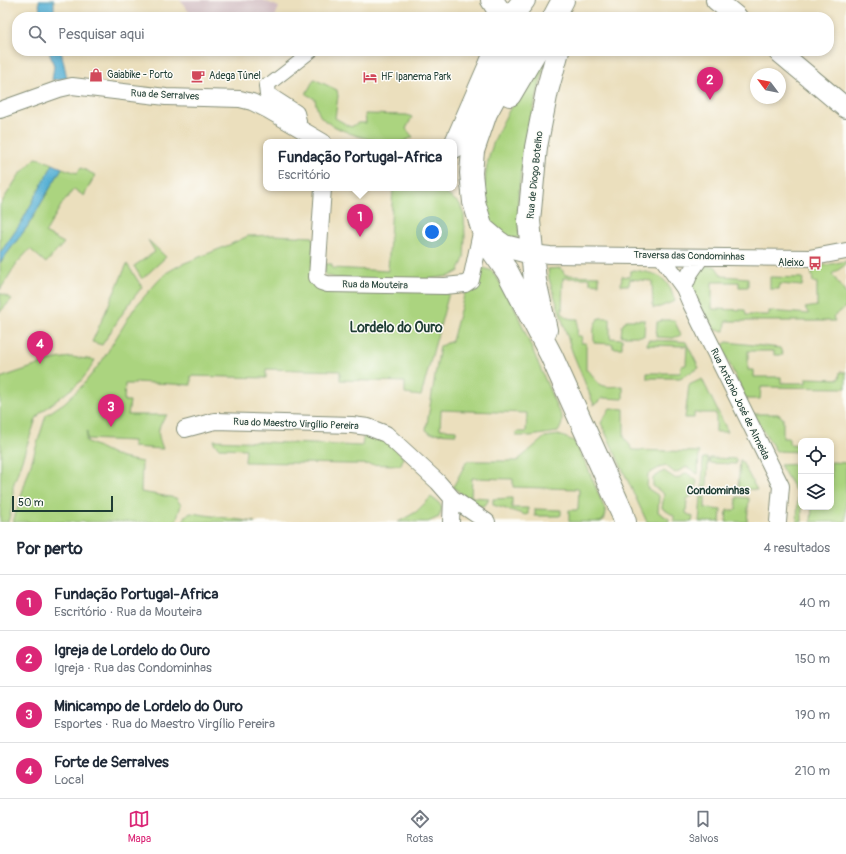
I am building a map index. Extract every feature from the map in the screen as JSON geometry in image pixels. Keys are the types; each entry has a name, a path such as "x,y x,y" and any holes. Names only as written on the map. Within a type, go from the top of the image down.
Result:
{"main road":[{"path":"492,0 500,12"},
{"path":"515,12 524,0"},
{"path":"557,12 563,0"},
{"path":"572,12 576,0"},
{"path":"465,146 494,56"},
{"path":"465,146 506,78 510,67 511,56"},
{"path":"465,146 497,116 533,56"},
{"name":"Rua de Diogo Botelho","path":"551,355 535,281 529,221 536,147 547,91 557,56"},
{"name":"Rua de Diogo Botelho","path":"465,146 471,173 474,202 482,228 492,250 507,271 551,355 619,505 625,522"},
{"path":"457,188 474,202"},
{"name":"Rua de Diogo Botelho","path":"482,228 497,242 504,246 532,253"}],"street":[{"path":"716,0 731,12"},
{"path":"301,128 296,113 268,95 267,86 306,56"},
{"path":"784,56 846,108"},
{"name":"Rua de Serralves","path":"0,110 59,89 72,86 166,97 240,99 252,102 268,110 318,139"},
{"name":"Rua da Mouteira","path":"322,191 317,277 321,282 327,284 445,286 465,284 471,280 482,228"},
{"name":"Traversa das Condominhas","path":"532,253 550,256 809,258 846,251"},
{"name":"Rua António José de Almeida","path":"661,256 684,288 781,486 778,522"},
{"path":"684,288 690,273 700,257"},
{"name":"Rua do Maestro Virgílio Pereira","path":"185,429 215,421 352,425 368,427 386,434 438,482 452,498 487,522"},
{"path":"451,522 452,498"}],"shaded area":[{"path":"180,0 263,0 279,7 277,12 189,12"}],"green space":[{"path":"544,56 547,56 524,148 518,197 519,238 508,238 493,225 486,214 486,172 492,146 503,121"},
{"path":"314,79 337,90 338,96 335,118 351,127 358,123 366,123 365,114 407,115 412,117 406,129 413,137 409,139 368,139 339,129 323,119 320,115 315,99 306,94"},
{"path":"36,158 53,164 21,223 0,253 0,205 19,175"},
{"path":"62,168 77,173 81,168 95,175 84,196 74,189 62,204 45,233 64,243 46,263 30,249 17,263 0,290 0,263 28,226"},
{"path":"393,191 442,191 460,204 464,215 464,258 459,271 450,276 421,280 336,278 325,275 325,264 332,264 332,268 388,271"},
{"path":"274,235 313,237 313,284 449,293 421,396 405,394 405,382 340,380 340,371 266,369 266,378 191,376 191,385 135,382 135,384 125,384 124,401 130,401 128,415 167,415 159,428 159,435 163,449 133,447 133,441 87,439 87,431 86,441 121,458 142,462 141,492 176,498 181,505 176,522 13,522 46,415 64,403 83,385 102,361 135,307 159,280 166,273 180,265 248,236"},
{"path":"148,240 166,257 142,279 134,266 155,252"},
{"path":"846,261 844,266 832,274 846,294 846,307 833,317 835,321 726,321 725,331 715,330 695,298 692,289 694,278 702,266 715,266 722,276 748,278 748,287 739,287 739,282 712,282 712,309 745,310 746,315 769,315 769,311 809,314 805,308 817,306 817,283 813,282 811,268"},
{"path":"127,264 142,287 128,305 102,345 92,342"},
{"path":"484,268 492,271 511,299 562,418 562,424 558,432 530,436 516,436 516,432 526,432 527,413 441,410 440,429 456,430 456,434 430,433 426,430 440,346 452,341 466,288 476,272"},
{"path":"561,268 565,275 599,276 599,284 590,283 590,278 563,278 562,313 569,318 578,319 577,336 582,336 581,343 586,343 586,370 590,372 597,382 604,386 623,386 623,399 603,398 594,405 572,351 549,279 548,269"},
{"path":"634,270 650,273 660,277 665,281 672,292 675,301 653,308 652,281 630,279 629,285 621,285 622,276 629,277 631,271"},
{"path":"770,277 803,278 802,286 780,284 779,289 770,289"},
{"path":"0,293 12,299 0,312"},
{"path":"599,318 610,318 610,338 622,339 622,348 613,348 613,344 594,343 594,327"},
{"path":"626,320 645,320 644,336 621,336 622,326"},
{"path":"663,320 674,320 681,335 673,338 656,337 657,322"},
{"path":"648,340 686,342 699,368 680,378 647,378 647,373 680,373 681,366 686,365 687,346 647,345"},
{"path":"727,342 780,348 783,355 774,355 774,351 748,351 748,370 754,370 754,377 781,377 781,383 806,383 806,378 839,379 840,372 846,372 846,388 761,387 760,399 746,399 721,346"},
{"path":"71,357 95,360 79,383 40,413 36,419 13,486 13,503 8,522 0,522 0,378 56,359"},
{"path":"702,379 728,432 716,432 716,413 694,413 694,418 685,418 689,385"},
{"path":"610,408 624,409 624,437 633,450 699,452 698,474 687,467 675,473 665,465 648,474 647,488 659,496 658,512 669,519 669,522 647,522 601,423"},
{"path":"753,414 778,414 783,418 783,438 789,438 789,444 798,445 798,452 776,451"},
{"path":"364,433 385,439 403,457 401,465 245,462 246,449 219,448 214,443 214,440 362,446"},
{"path":"559,435 574,441 587,466 606,512 605,517 601,522 569,522 569,510 578,510 579,489 513,487 513,479 472,478 471,497 489,498 487,503 483,506 477,506 453,487 467,461 517,461 545,437"},
{"path":"703,458 708,458 707,487 702,487"},
{"path":"710,458 736,459 736,464 709,463"},
{"path":"741,460 757,490 738,488"},
{"path":"834,462 846,463 846,522 811,522 812,510 834,510"},
{"path":"798,464 798,495 780,465"},
{"path":"664,471 676,479 687,473 697,481 695,494 687,499 686,513 693,517 692,522 674,522 674,516 662,508 664,494 653,486 653,478"},
{"path":"798,495 798,510 802,510 802,522 797,522"},
{"path":"431,497 439,503 442,508 439,517 428,522 398,522 416,512"},
{"path":"701,497 705,497 705,508 721,510 720,522 699,522"},
{"path":"737,497 749,498 747,522 726,522 727,510 736,510"},
{"path":"512,498 512,508 528,508 528,514 526,515 493,505 493,499"},
{"path":"535,509 561,510 561,515 535,516"},
{"path":"191,513 255,522 183,522 186,515"}],"water":[{"path":"39,0 54,0 54,12 40,12"},
{"path":"51,56 62,56 67,78 52,80 54,66"},
{"path":"53,164 62,168 27,227 0,263 0,253 21,223"}],"place":[{"name":"Gaiabike - Porto","path":"96,75"},
{"name":"Adega Túnel","path":"198,76"},
{"name":"HF Ipanema Park","path":"370,77"},
{"name":"Igreja de Lordelo do Ouro","path":"710,100"},
{"name":"Fundação Portugal-Africa","path":"360,237"},
{"name":"Aleixo","path":"815,263"},
{"name":"Forte de Serralves","path":"40,364"},
{"name":"Minicampo de Lordelo do Ouro","path":"111,427"}],"district":[{"name":"Lordelo do Ouro","path":"396,327"},
{"name":"Condominhas","path":"718,490"}]}
